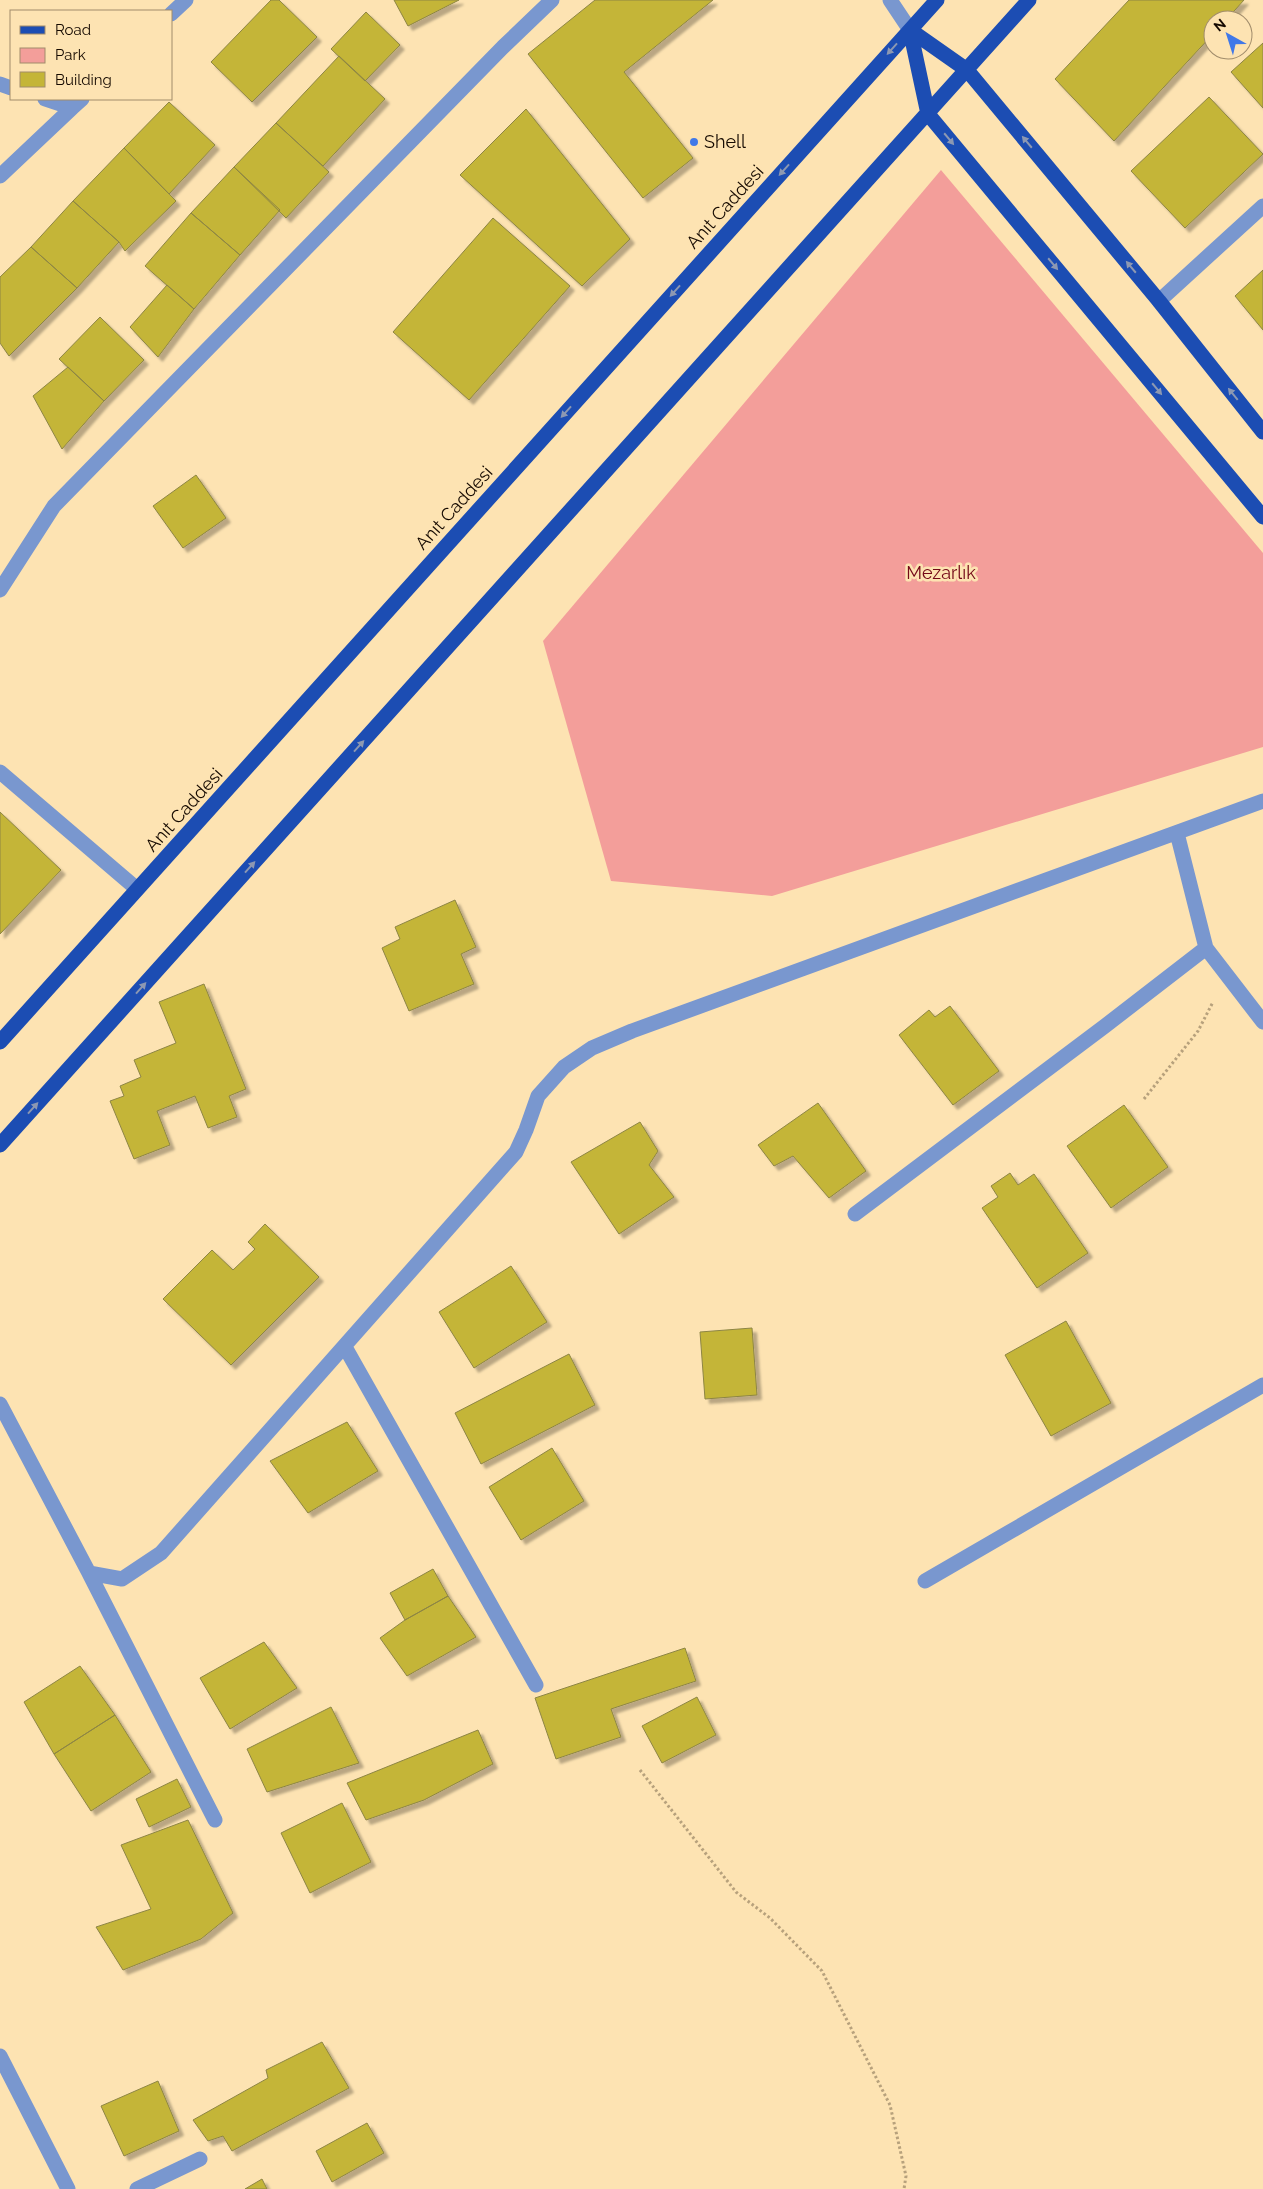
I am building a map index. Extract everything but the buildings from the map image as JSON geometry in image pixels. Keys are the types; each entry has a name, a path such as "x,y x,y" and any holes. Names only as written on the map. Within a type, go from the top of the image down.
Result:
{"main road":[{"name":"Anıt Caddesi","path":"0,1042 936,0"},
{"path":"0,1144 1029,0"},
{"path":"910,30 967,70 1159,301 1263,432"},
{"path":"910,30 928,114 1263,517"}],"street":[{"path":"172,13 186,0"},
{"path":"0,590 54,506 503,47 552,0"},
{"path":"890,0 910,30"},
{"path":"53,100 77,103"},
{"path":"0,176 77,103"},
{"path":"1159,301 1263,206"},
{"path":"0,772 138,889"},
{"path":"89,1574 122,1579 161,1553 516,1152 538,1096 564,1067 592,1048 1263,802"},
{"path":"1177,833 1206,948 1263,1022"},
{"path":"855,1214 1206,948"},
{"path":"345,1347 536,1685"},
{"path":"925,1580 1263,1386"},
{"path":"0,1404 215,1820"},
{"path":"0,2056 68,2189"},
{"path":"137,2189 200,2159"}],"path":[{"path":"1144,1099 1198,1031 1227,975"},
{"path":"640,1770 736,1892 770,1918 822,1971 890,2105 906,2176 904,2189"}],"green space":[{"name":"Mezarlık","path":"941,170 1263,553 1263,747 772,896 611,881 543,641"}],"place":[{"name":"Shell","path":"694,142"}]}
